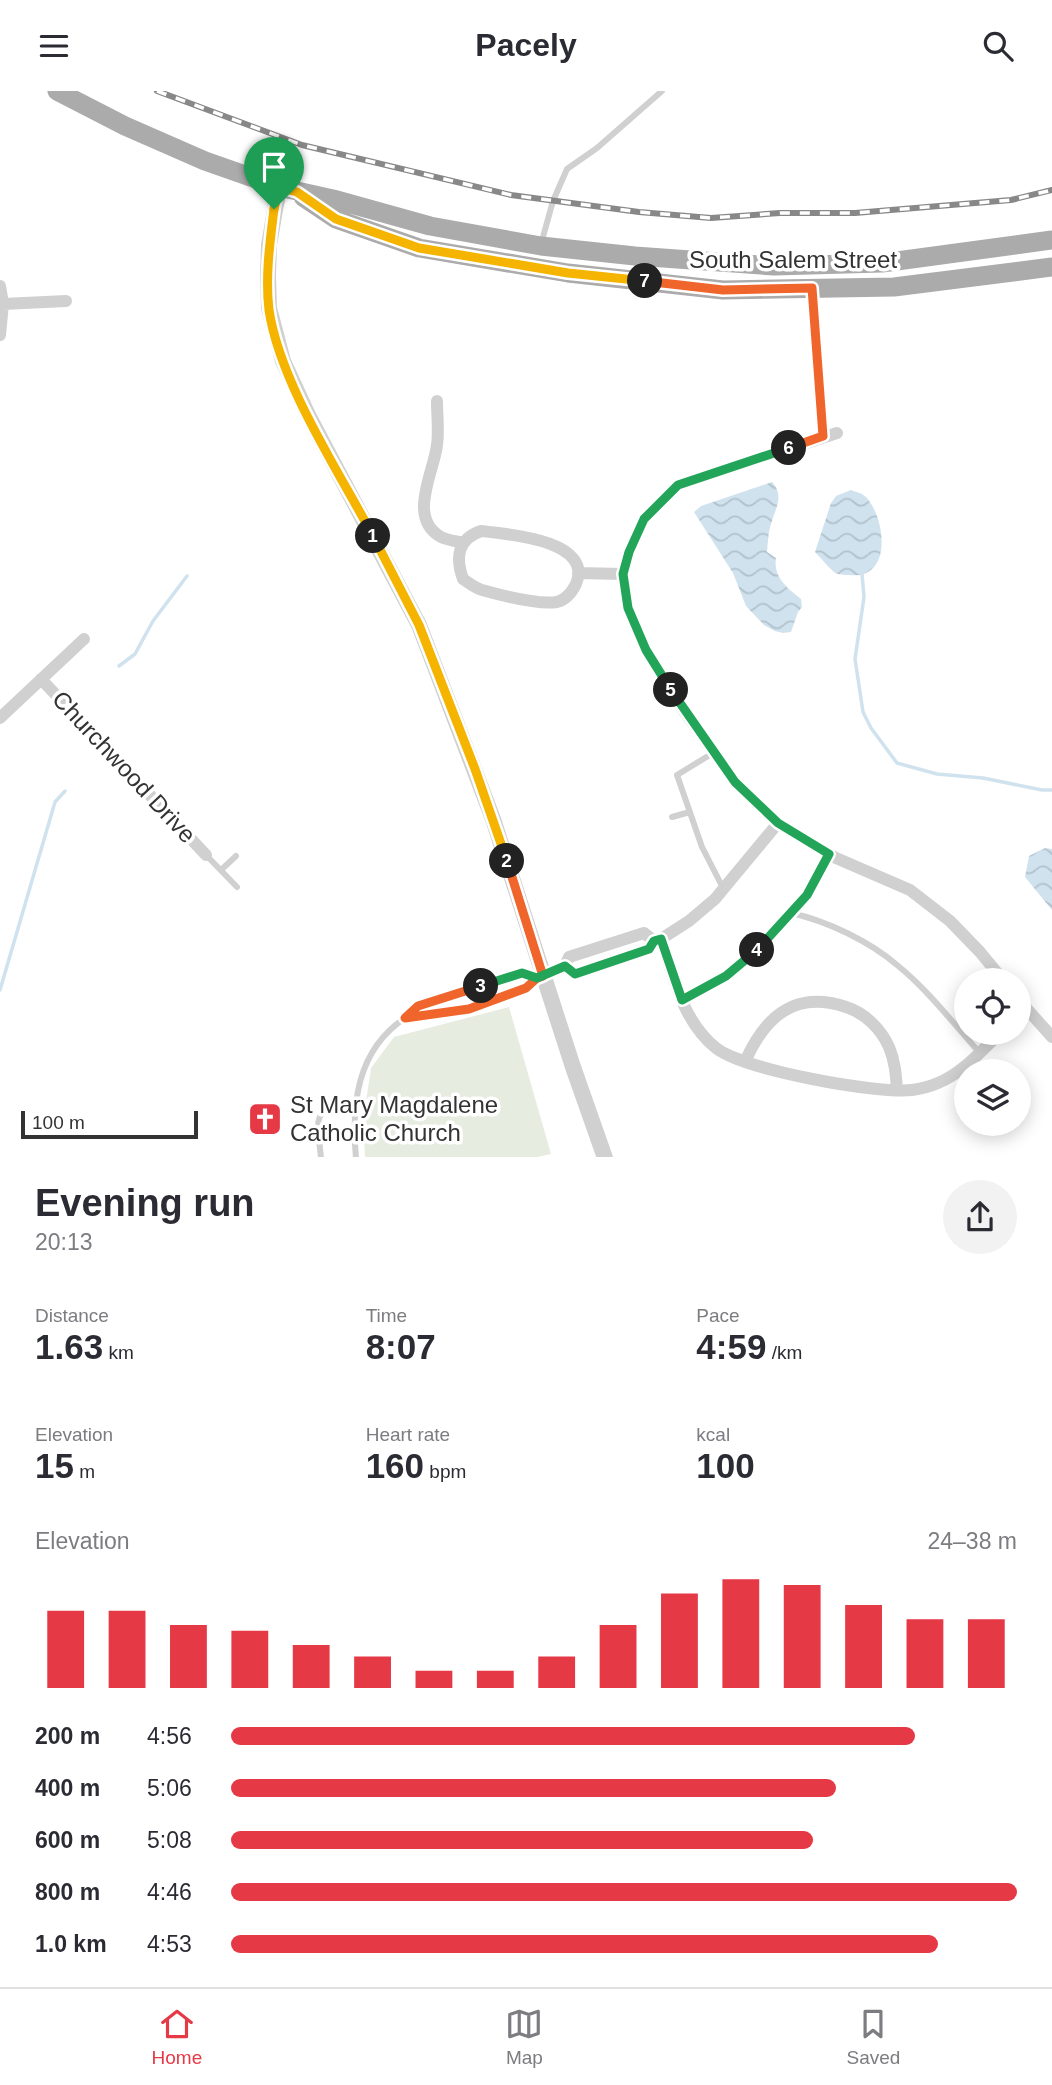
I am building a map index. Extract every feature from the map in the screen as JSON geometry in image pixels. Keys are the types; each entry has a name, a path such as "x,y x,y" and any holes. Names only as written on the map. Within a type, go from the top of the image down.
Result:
{"main road":[{"name":"South Salem Street","path":"57,91 125,126 205,161 288,190 333,198 430,226 541,246 774,266 882,263 1052,240"},
{"name":"South Salem Street","path":"288,190 336,219 419,248 568,273 723,290 894,287 1052,267"}],"street":[{"path":"288,190 269,244 268,276 269,308 283,361 308,415 419,625 493,819 540,977 605,1157"},
{"path":"0,286 3,305 0,335"},
{"path":"812,288 823,436"},
{"path":"3,305 66,301"},
{"path":"437,401 437,445 423,503 425,514 440,536 463,543"},
{"path":"837,433 678,485 644,519 629,552 623,574 628,608 646,650 735,782 778,823 829,854 910,891 950,921 994,968"},
{"path":"481,531 533,539 566,551 575,560 578,573 576,583 569,594 559,601 544,603 479,589 463,579 459,558 463,543 469,535 481,531"},
{"path":"578,573 623,574"},
{"path":"0,718 84,639"},
{"name":"Churchwood Drive","path":"41,679 206,855"},
{"path":"658,940 689,921 723,888 778,823"},
{"path":"540,977 565,966 569,957 644,933 658,940 682,1000 696,1026 715,1047 733,1058 775,1072 881,1089 912,1090 939,1083 961,1069 987,1045"},
{"path":"744,1062 754,1041 767,1024 781,1013 804,1001 827,1001 854,1010 873,1023 888,1044 895,1064 897,1090"},
{"path":"1031,1017 1052,1037"}],"lane":[{"path":"541,246 553,201 567,170 597,148 662,91"},
{"path":"713,753 677,775 702,847 723,888"},
{"path":"672,817 690,811"},
{"path":"682,1000 726,976 754,953 807,895 829,854"},
{"path":"206,855 237,887"},
{"path":"221,870 236,856"},
{"path":"791,913 811,917 861,941 897,965 979,1052"},
{"path":"356,1157 356,1104 364,1064 390,1028 418,1006 522,973 540,977"},
{"path":"405,1018 469,1009 526,988 540,977"},
{"path":"321,1157 319,1116 333,1106 356,1104"}],"shaded area":[{"path":"509,1007 551,1154 538,1157 365,1157 363,1122 371,1068 394,1037"}],"water":[{"path":"772,482 778,497 769,531 767,552 776,558 779,576 801,599 802,607 791,632 783,633 764,625 746,606 733,573 694,512 701,506"},
{"path":"851,490 864,496 873,507 878,519 882,546 873,568 863,574 843,575 834,572 815,552 831,503 836,496"},
{"path":"1045,848 1052,849 1052,910 1025,877 1029,856"}],"waterway":[{"path":"862,574 864,597 855,659 863,712 871,728 897,763 937,774 983,778 1052,790"},
{"path":"119,666 135,654 153,621 187,576"},
{"path":"0,990 55,802 65,791"}],"railway":[{"path":"157,91 302,145 511,195 639,212 711,218 780,213 855,213 1011,200 1052,190"}],"place":[{"name":"St Mary Magdalene Catholic Church","path":"265,1119"}],"route":[{"path":"274,209 269,244 269,308 283,361 308,415 419,625 493,819 543,976 526,988 469,1009 405,1018 418,1006 522,973 537,978 543,976 565,966 575,974 649,949 654,941 661,939 682,1000 726,976 754,953 807,895 829,854 778,823 735,782 713,753 646,650 628,608 623,574 629,552 644,519 678,485 823,436 812,288 723,290 568,273 419,248 336,219 297,192 279,187 274,209"}]}
